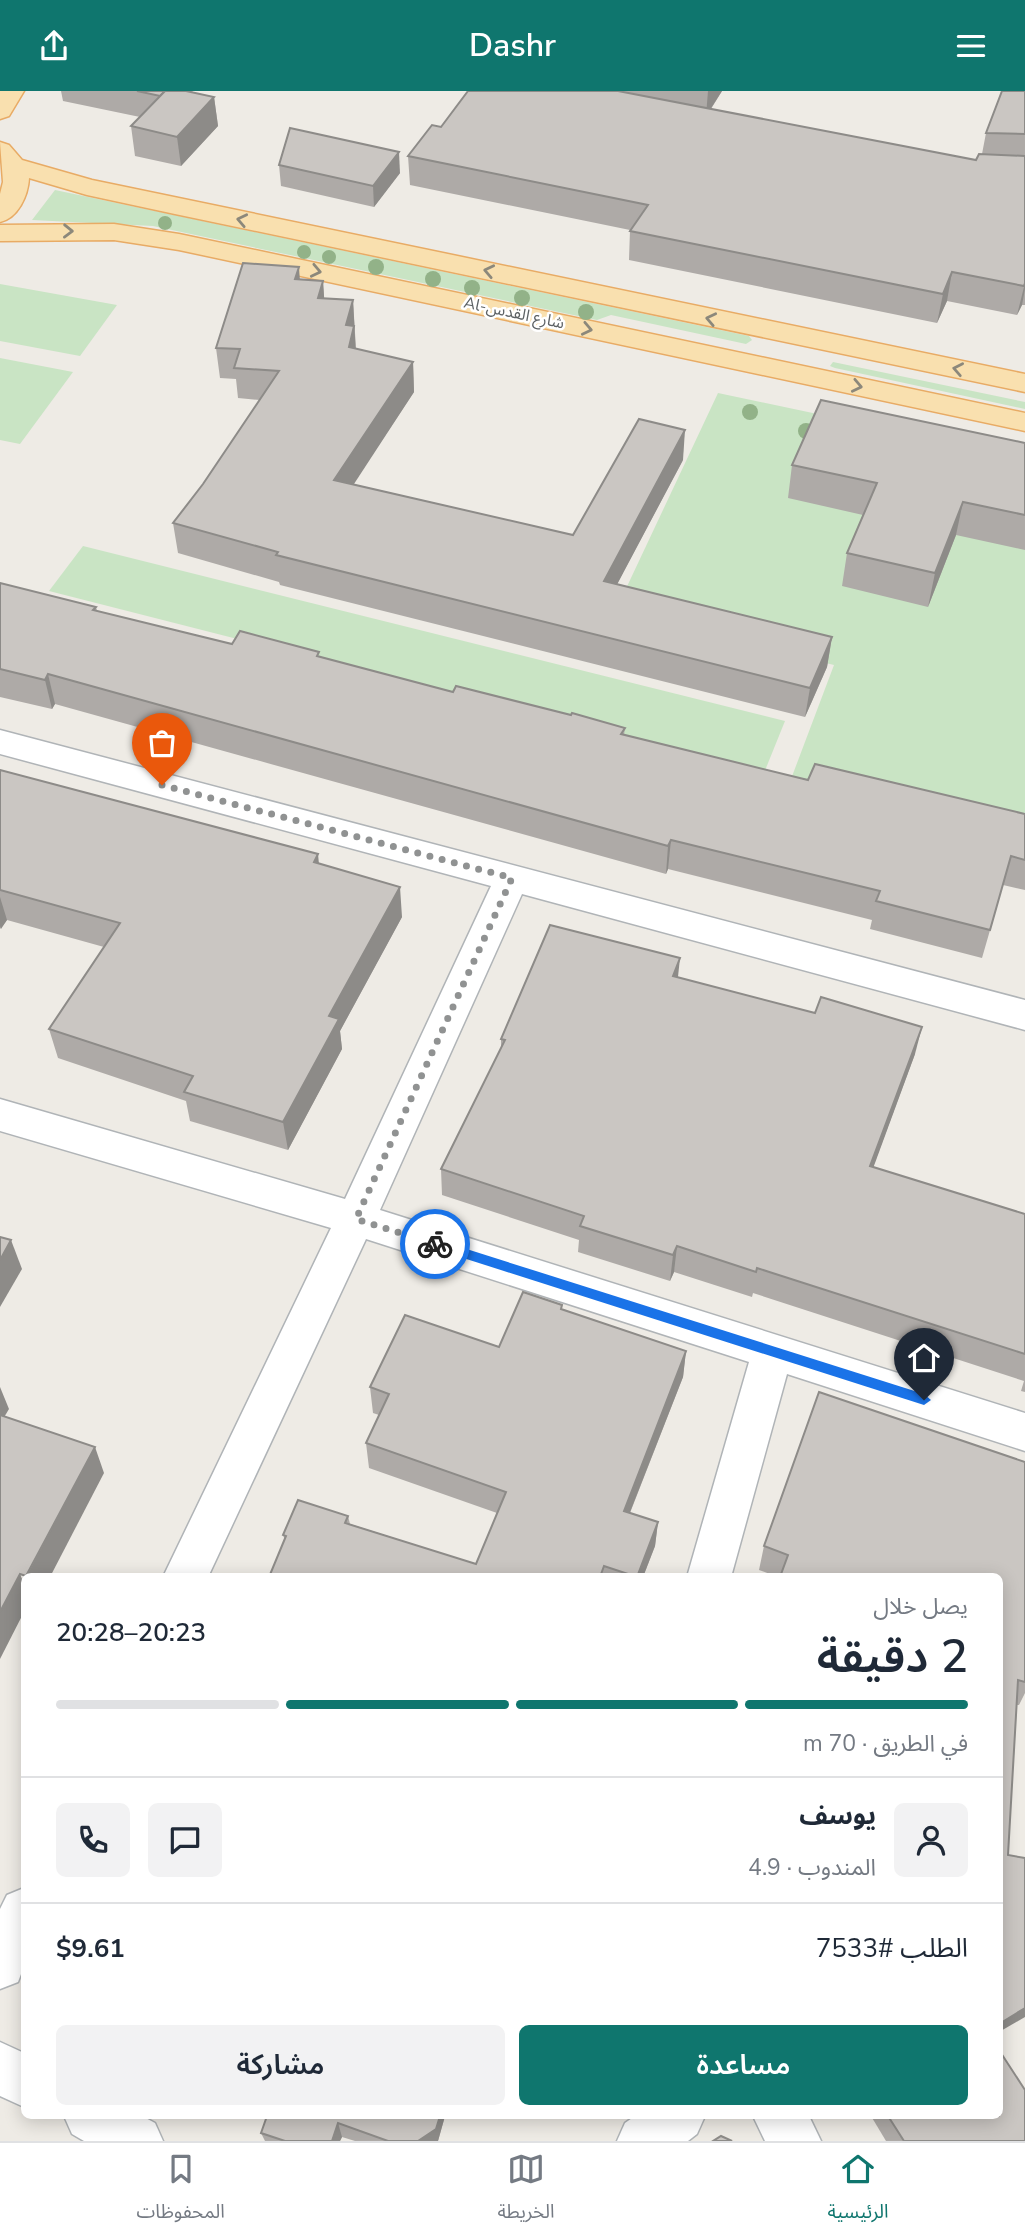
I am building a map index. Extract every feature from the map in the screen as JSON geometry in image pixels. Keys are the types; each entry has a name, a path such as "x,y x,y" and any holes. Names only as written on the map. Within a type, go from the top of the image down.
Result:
{"main road":[{"path":"0,111 12,91"},
{"path":"0,214 12,202 18,183 7,158"},
{"name":"Al-شارع القدس","path":"7,158 98,189 1025,383"},
{"name":"Al-شارع القدس","path":"0,233 114,232 179,242 1025,422"},
{"path":"748,363 760,355 768,341 765,330"},
{"path":"821,379 818,368 825,355 837,345"}],"street":[{"path":"0,741 1025,1015"},
{"path":"187,1573 356,1219 512,878"},
{"path":"0,1115 356,1219 1025,1432"},
{"path":"710,1573 773,1350"},
{"path":"0,1964 21,1918"},
{"path":"0,2068 21,2079"},
{"path":"96,2119 137,2141"},
{"path":"643,2141 675,2119"},
{"path":"781,2119 795,2141"}],"green space":[{"path":"55,190 749,336 752,340 746,344 611,315 597,320 153,226 32,220"},
{"path":"0,284 117,305 80,356 0,341"},
{"path":"0,358 73,372 20,444 0,440"},
{"path":"833,362 1025,402 1025,409 835,368 830,366"},
{"path":"718,393 1025,458 1025,845 788,787 834,665 615,612"},
{"path":"83,546 785,721 764,773 49,591"}],"building":[{"path":"137,91 165,91 160,96"},
{"path":"165,91 186,91 214,97 177,137 131,126"},
{"path":"468,91 618,91 976,160 979,154 1025,156 1024,286 952,272 943,294 630,231 648,205 408,156 432,125 441,127"},
{"path":"1002,91 1025,91 1025,134 986,133"},
{"path":"290,128 399,152 373,186 279,165"},
{"path":"243,263 299,267 295,279 323,281 318,298 353,300 346,325 354,326 349,347 413,362 334,480 573,535 639,419 685,430 604,581 832,637 810,688 276,555 278,552 173,523 203,484 279,371 234,368 240,349 216,348"},
{"path":"821,400 1025,443 1025,515 963,502 935,573 847,553 877,483 792,465"},
{"path":"0,583 96,607 93,610 232,644 240,631 319,652 317,656 453,692 456,686 571,715 572,713 625,728 621,734 808,780 815,764 1025,814 1025,860 1011,856 990,930 876,901 880,891 671,840 668,846 48,674 45,680 0,669"},
{"path":"0,770 318,854 314,862 400,887 329,1016 339,1019 283,1122 184,1092 193,1076 49,1029 120,923 0,890"},
{"path":"550,925 680,958 673,976 815,1013 821,997 922,1027 870,1166 1025,1214 1025,1354 757,1268 756,1272 677,1246 673,1255 580,1226 584,1216 441,1169 505,1040 501,1039"},
{"path":"0,1237 11,1240 0,1260"},
{"path":"523,1292 562,1305 561,1309 686,1351 624,1511 658,1522 639,1573 625,1573 604,1566 601,1573 271,1573 298,1500 348,1516 345,1523 476,1564 506,1492 366,1443 389,1394 370,1387 405,1315 499,1347"},
{"path":"819,1392 1025,1462 1025,1682 1018,1680 1008,1855 1025,1858 1025,2008 1003,2022 1003,1573 781,1573 788,1555 764,1546"},
{"path":"0,1415 95,1447 28,1573 20,1574 0,1612"},
{"path":"1003,2056 1025,2090 1025,2141 904,2141 890,2119 1003,2119"},
{"path":"266,2119 439,2119 436,2129 418,2141 388,2141 338,2123 332,2141 285,2141 261,2133"},
{"path":"721,2136 732,2141 713,2141"}],"way so far":[{"path":"162,785 512,878 356,1219 435,1244"}],"route":[{"path":"435,1244 924,1400"}]}
